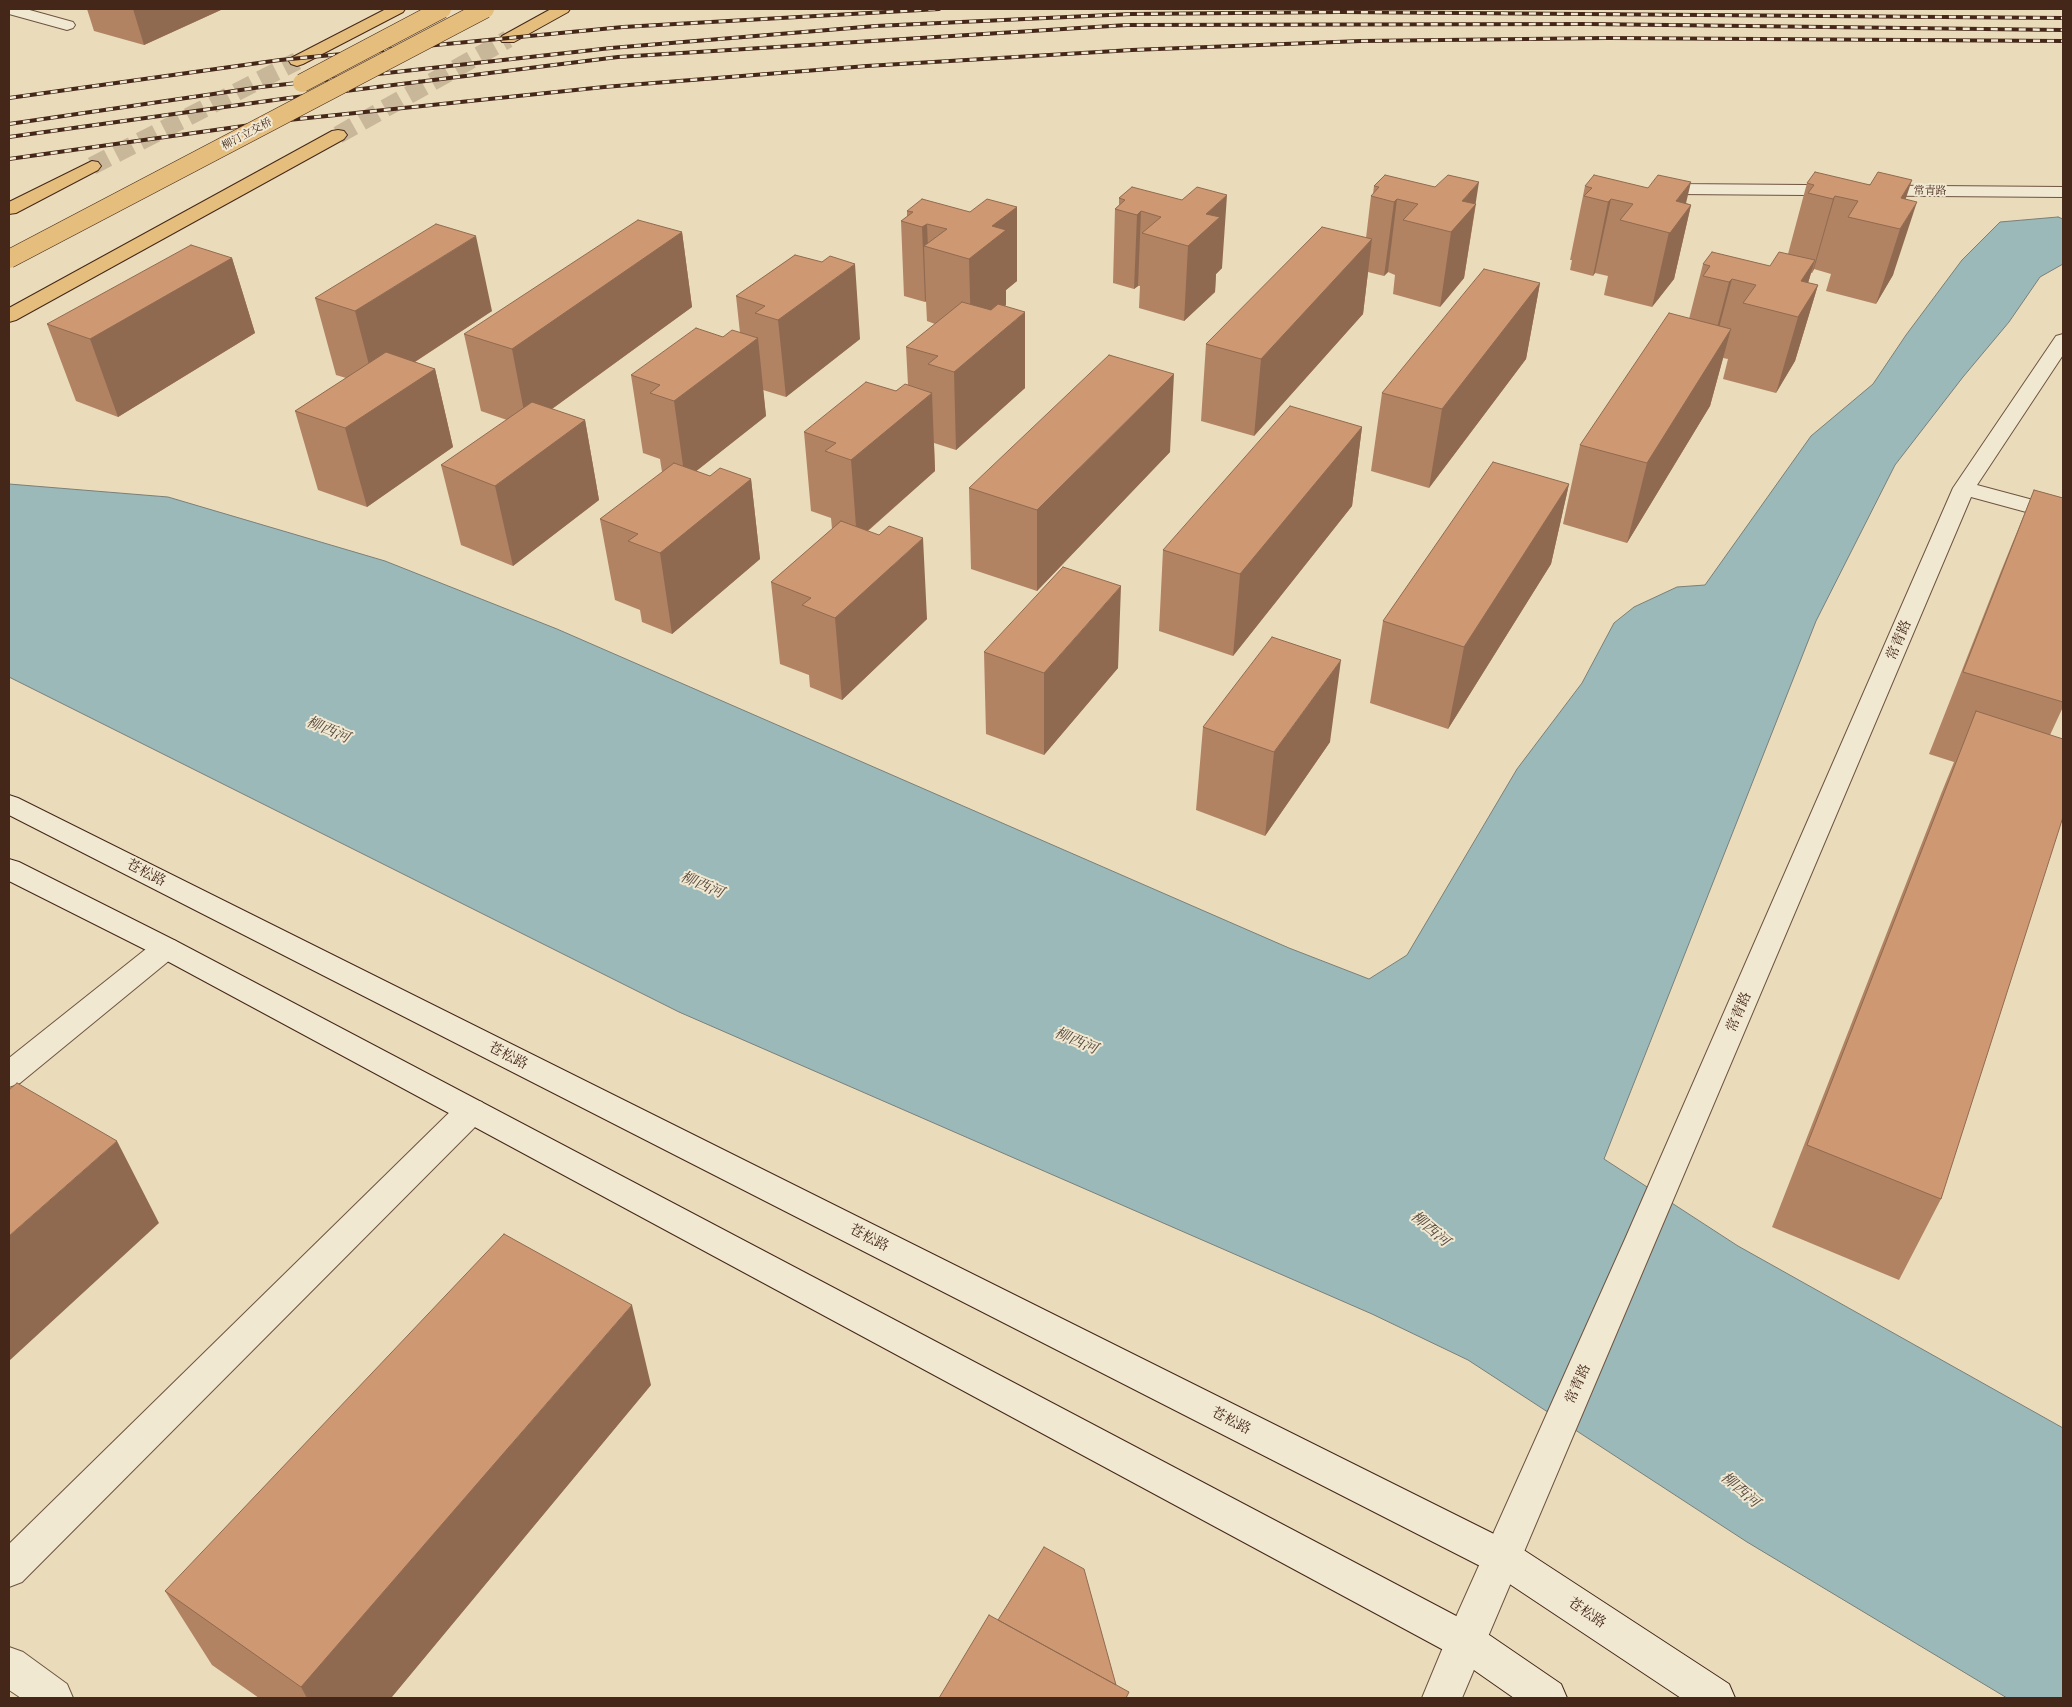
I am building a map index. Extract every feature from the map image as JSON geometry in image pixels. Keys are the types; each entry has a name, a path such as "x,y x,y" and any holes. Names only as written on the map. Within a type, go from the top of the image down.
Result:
{"main road":[{"path":"9,9 67,25"},
{"path":"297,61 397,9"},
{"path":"286,92 442,9"},
{"name":"柳汀立交桥","path":"9,259 484,9"},
{"path":"508,39 562,9"},
{"path":"9,316 338,135"},
{"path":"9,210 92,166"},
{"name":"常青路","path":"1677,189 2063,192"},
{"name":"常青路","path":"1442,1698 1964,488 2063,340"},
{"path":"1964,488 2063,515"},
{"name":"苍松路","path":"9,804 1503,1558 1715,1698"},
{"path":"9,869 166,948 1465,1641 1547,1698"},
{"path":"9,1075 166,948"},
{"path":"9,1569 471,1111"},
{"path":"9,1666 54,1698"}],"water":[{"name":"柳西河","path":"2058,217 2063,219 2063,264 2040,277 2009,322 1963,377 1895,465 1816,621 1604,1159 1738,1246 2063,1428 2063,1698 2007,1698 1747,1542 1468,1360 1372,1314 679,1012 9,677 9,484 168,497 385,561 557,629 1289,948 1369,979 1407,955 1517,769 1582,683 1614,623 1634,607 1677,587 1705,585 1811,436 1873,384 1906,335 1962,260 2000,222"}],"building":[{"path":"1815,172 1870,185 1878,172 1912,180 1901,198 1917,202 1900,229 1848,217 1858,201 1835,196 1833,199 1808,193 1814,185 1807,183"},
{"path":"1385,175 1435,187 1448,175 1479,182 1462,201 1476,204 1451,232 1403,220 1418,204 1397,199 1394,202 1371,196 1379,187 1374,186"},
{"path":"1594,175 1648,188 1658,175 1691,182 1676,201 1691,205 1670,233 1620,220 1633,204 1611,199 1608,202 1584,196 1592,188 1585,186"},
{"path":"1132,187 1182,200 1197,187 1227,195 1206,214 1220,217 1188,246 1142,233 1161,217 1141,211 1137,215 1115,209 1125,200 1119,198"},
{"path":"922,199 970,212 987,199 1017,207 992,226 1006,230 969,259 924,246 947,229 927,224 922,227 901,221 913,212 907,211"},
{"path":"638,220 682,232 512,349 464,334"},
{"path":"436,224 476,236 355,311 315,298"},
{"path":"1322,227 1372,239 1261,359 1206,344"},
{"path":"191,245 232,258 90,339 47,324"},
{"path":"1712,252 1770,266 1779,252 1815,260 1801,281 1818,285 1798,317 1743,303 1756,285 1732,279 1729,282 1703,276 1710,266 1703,264"},
{"path":"795,255 822,262 830,256 855,264 778,320 755,313 765,306 736,296"},
{"path":"1484,269 1540,283 1442,409 1382,393"},
{"path":"962,302 991,310 998,304 1025,312 954,372 928,364 938,356 906,347"},
{"path":"1669,313 1731,329 1647,463 1580,445"},
{"path":"696,328 723,337 732,330 758,338 674,401 650,393 660,385 631,375"},
{"path":"386,352 435,369 345,428 295,411"},
{"path":"1109,355 1174,374 1037,510 969,488"},
{"path":"866,382 896,391 905,384 932,393 851,460 825,451 836,443 804,432"},
{"path":"532,402 585,420 495,486 441,465"},
{"path":"1290,406 1362,427 1240,574 1163,550"},
{"path":"1493,462 1569,484 1464,647 1383,621"},
{"path":"674,463 710,476 720,468 751,479 660,553 628,541 638,534 600,519"},
{"path":"2034,490 2063,498 2063,702 1963,672"},
{"path":"841,521 879,535 889,526 923,538 835,618 802,605 811,598 771,582"},
{"path":"1063,567 1121,586 1044,673 984,652"},
{"path":"1272,637 1341,660 1274,752 1203,727"},
{"path":"1976,711 2063,739 2063,817 1941,1199 1807,1145"},
{"path":"17,1083 117,1141 9,1236 9,1090"},
{"path":"504,1234 632,1305 301,1687 165,1591"},
{"path":"1044,1547 1084,1569 1116,1685 998,1620"},
{"path":"989,1615 1129,1692 1126,1698 939,1698"}],"tunnel":[{"path":"338,135 508,39"},
{"path":"92,166 297,61"}],"railway":[{"path":"9,98 280,60 623,27 939,9"},
{"path":"9,124 261,87 611,48 876,26 1131,14 1341,12 2063,18"},
{"path":"9,137 289,98 618,57 1127,25 1588,24 2063,30"},
{"path":"9,159 279,121 604,87 867,66 1132,50 1361,41 1608,38 2063,41"}]}
